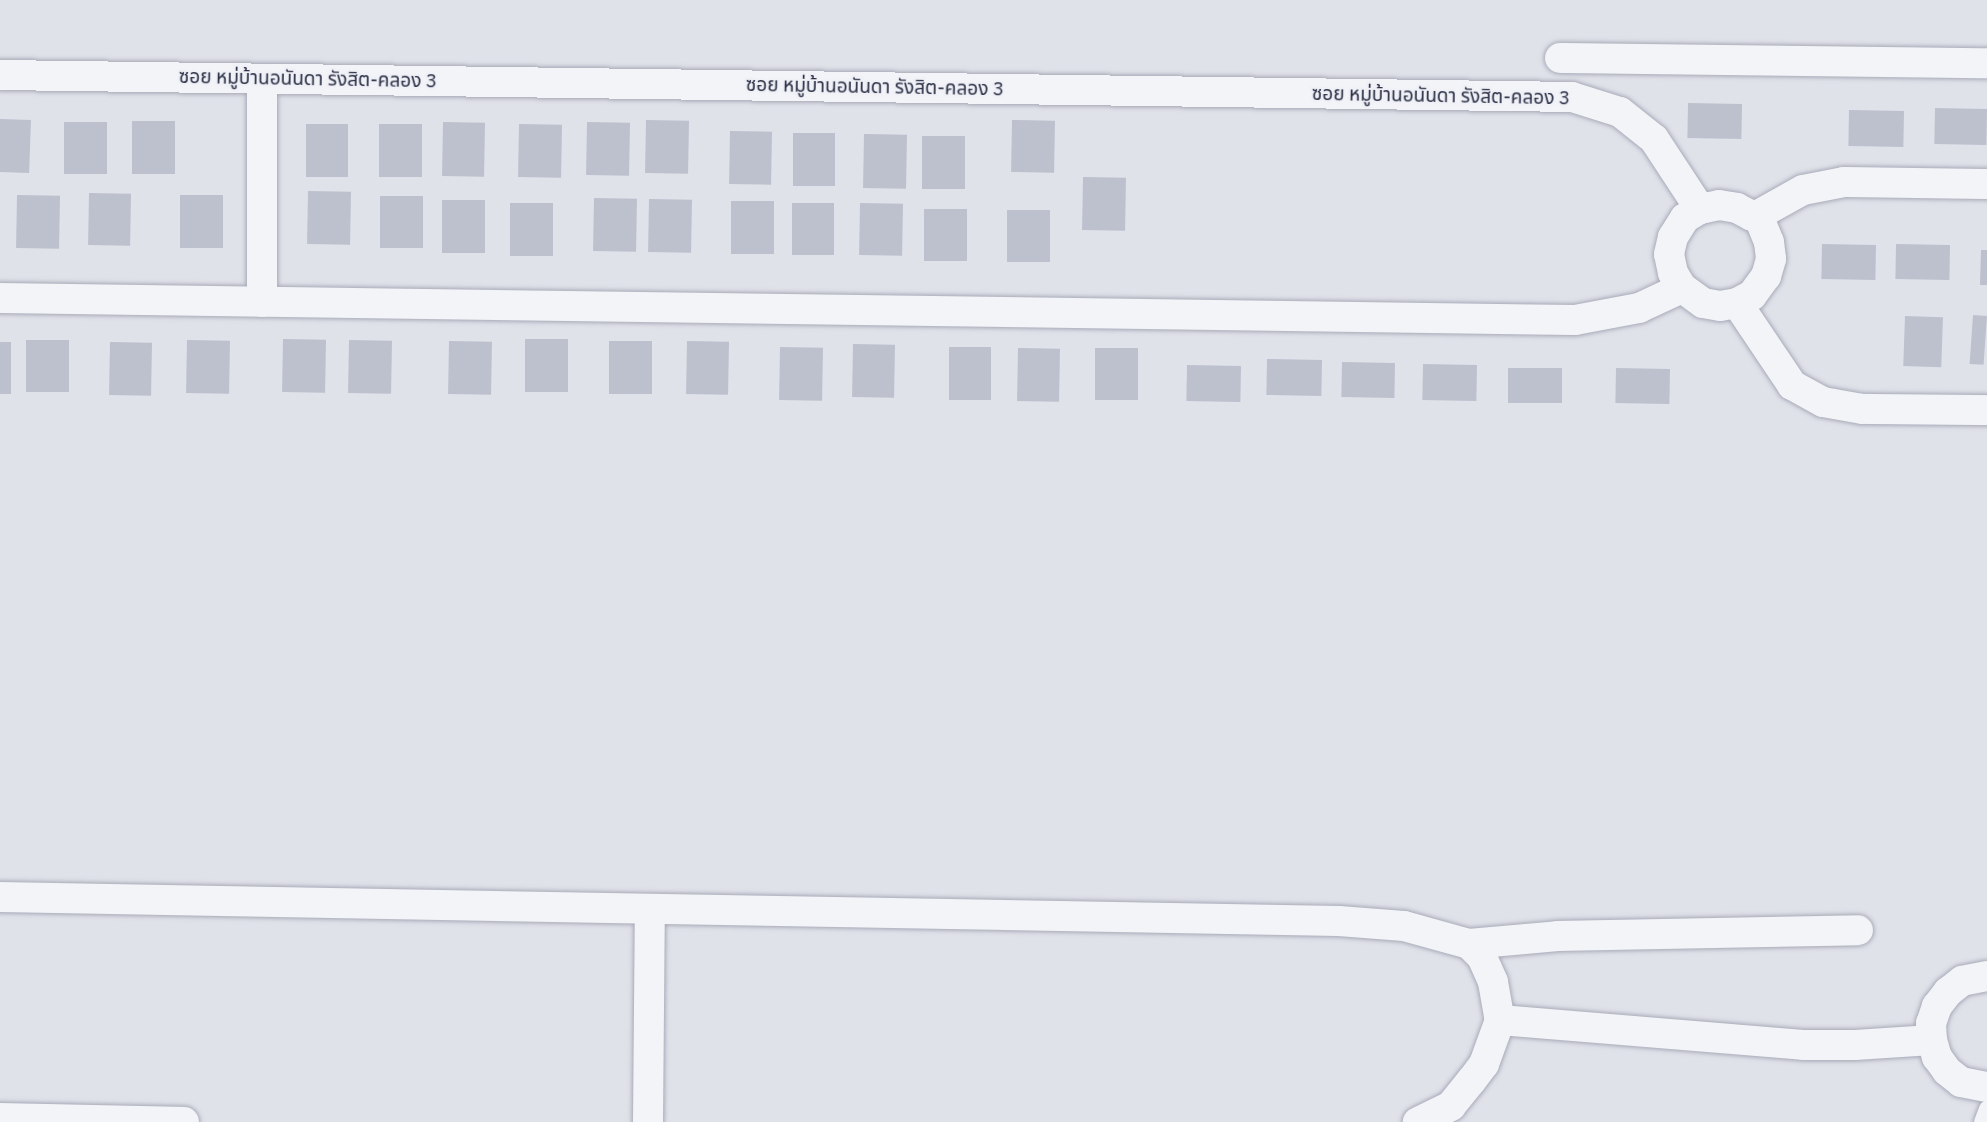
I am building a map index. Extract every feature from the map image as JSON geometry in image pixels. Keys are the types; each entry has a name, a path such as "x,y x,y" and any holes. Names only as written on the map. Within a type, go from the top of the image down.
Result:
{"street":[{"path":"1560,58 1987,63"},
{"name":"ซอย หมู่บ้านอนันดา รังสิต-คลอง 3","path":"0,75 1572,97 1620,112 1654,139 1700,209"},
{"path":"262,79 262,302"},
{"path":"1758,215 1769,242 1771,260 1766,276 1752,295 1737,303 1720,306 1703,303 1682,288 1673,273 1669,254 1673,236 1685,218 1700,209 1719,205 1737,208 1752,216 1758,215 1802,190 1844,182 1987,184"},
{"path":"0,298 1575,320 1639,309 1682,288"},
{"path":"1737,303 1792,386 1823,402 1861,409 1987,410"},
{"path":"0,897 1339,921 1404,926 1469,944 1558,936 1858,930"},
{"path":"648,1122 650,909"},
{"path":"1418,1122 1451,1106 1460,1096 1484,1064 1500,1020 1493,982 1482,957 1469,944"},
{"path":"1987,976 1962,981 1948,992 1934,1014 1932,1040 1937,1057 1947,1071 1962,1082 1987,1087"},
{"path":"1500,1020 1803,1045 1932,1040"},
{"path":"0,1118 184,1122"}],"lane":[{"path":"1982,1122 1987,1109"}],"building":[{"path":"1688,103 1742,104 1741,139 1687,138"},
{"path":"1935,108 1987,109 1986,145 1934,144"},
{"path":"1849,110 1904,111 1903,147 1848,146"},
{"path":"0,119 31,120 29,173 0,172"},
{"path":"646,120 689,121 688,174 645,173"},
{"path":"1012,120 1055,121 1054,173 1011,172"},
{"path":"132,121 175,121 175,174 132,174"},
{"path":"64,122 107,122 107,174 64,174"},
{"path":"443,122 485,123 484,177 442,176"},
{"path":"587,122 630,123 629,176 586,175"},
{"path":"306,124 348,124 348,177 306,177"},
{"path":"379,124 422,124 422,177 379,177"},
{"path":"519,124 562,125 561,178 518,177"},
{"path":"730,131 772,132 771,185 729,184"},
{"path":"793,133 835,133 835,186 793,186"},
{"path":"864,134 907,135 906,189 863,188"},
{"path":"922,136 965,136 965,189 922,189"},
{"path":"1083,177 1126,178 1125,231 1082,230"},
{"path":"308,191 351,192 350,245 307,244"},
{"path":"89,193 131,194 130,246 88,245"},
{"path":"17,195 60,196 59,249 16,248"},
{"path":"180,195 223,195 223,248 180,248"},
{"path":"380,196 423,196 423,248 380,248"},
{"path":"594,198 637,199 636,252 593,251"},
{"path":"649,199 692,200 691,253 648,252"},
{"path":"442,200 485,200 485,253 442,253"},
{"path":"731,201 774,201 774,254 731,254"},
{"path":"510,203 553,203 553,256 510,256"},
{"path":"792,203 834,203 834,255 792,255"},
{"path":"860,203 903,204 902,256 859,255"},
{"path":"924,209 967,209 967,261 924,261"},
{"path":"1007,210 1050,210 1050,262 1007,262"},
{"path":"1822,244 1876,245 1875,280 1821,279"},
{"path":"1896,244 1950,245 1949,280 1895,279"},
{"path":"1981,250 1987,250 1987,285 1980,285"},
{"path":"1973,315 1987,316 1984,365 1970,364"},
{"path":"1905,316 1943,317 1941,367 1903,366"},
{"path":"283,339 326,340 325,393 282,392"},
{"path":"525,339 568,339 568,392 525,392"},
{"path":"26,340 69,340 69,392 26,392"},
{"path":"187,340 230,341 229,394 186,393"},
{"path":"349,340 392,341 391,394 348,393"},
{"path":"449,341 492,342 491,395 448,394"},
{"path":"609,341 652,341 652,394 609,394"},
{"path":"687,341 729,342 728,395 686,394"},
{"path":"0,342 11,342 11,394 0,394"},
{"path":"110,342 152,343 151,396 109,395"},
{"path":"853,344 895,345 894,398 852,397"},
{"path":"780,347 823,348 822,401 779,400"},
{"path":"949,347 991,347 991,400 949,400"},
{"path":"1018,348 1060,349 1059,402 1017,401"},
{"path":"1095,348 1138,348 1138,400 1095,400"},
{"path":"1267,359 1322,360 1321,396 1266,395"},
{"path":"1342,362 1395,363 1394,398 1341,397"},
{"path":"1423,364 1477,365 1476,401 1422,400"},
{"path":"1187,365 1241,366 1240,402 1186,401"},
{"path":"1508,368 1562,368 1562,403 1508,403"},
{"path":"1616,368 1670,369 1669,404 1615,403"}]}
